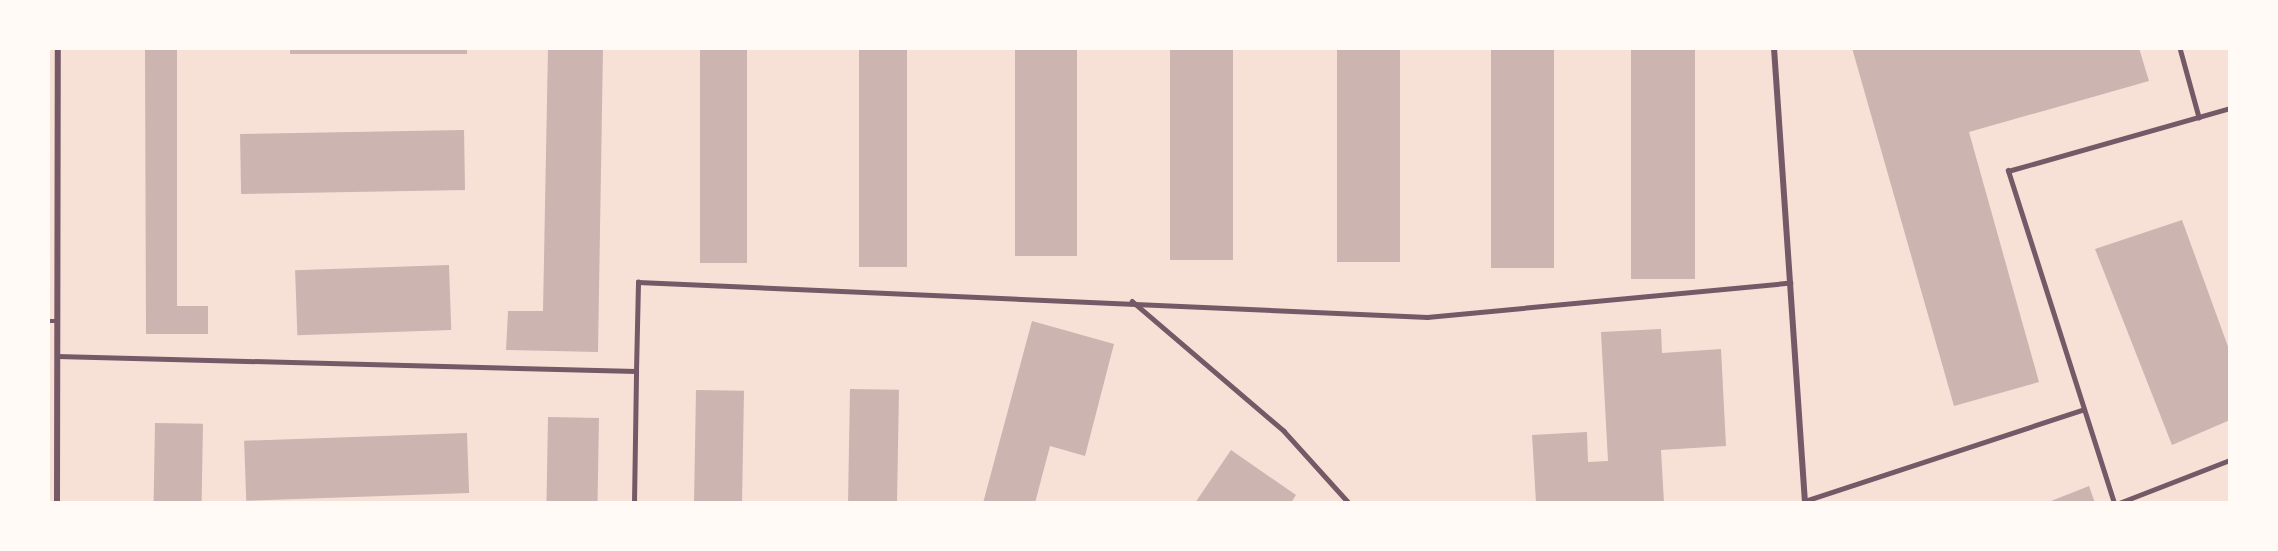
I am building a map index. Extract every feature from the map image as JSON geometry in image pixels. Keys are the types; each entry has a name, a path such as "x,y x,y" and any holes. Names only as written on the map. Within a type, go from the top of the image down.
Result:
{"street":[{"path":"57,503 58,48"},
{"path":"1774,48 1805,502"}],"lane":[{"path":"2180,48 2199,117"},
{"path":"2114,503 2082,410 2008,171 2230,108"},
{"path":"634,503 638,282 1132,301 1427,318 1790,283"},
{"path":"1132,301 1284,431 1349,503"},
{"path":"48,321 57,321"},
{"path":"57,356 636,371"},
{"path":"1805,502 2082,410"},
{"path":"2119,503 2230,460"}],"building":[{"path":"145,48 177,48 177,306 208,306 208,334 146,334"},
{"path":"290,48 467,48 467,54 290,54"},
{"path":"548,48 603,48 598,352 506,350 508,311 543,311"},
{"path":"700,48 747,48 747,263 700,263"},
{"path":"859,48 907,48 907,267 859,267"},
{"path":"1015,48 1077,48 1077,256 1015,256"},
{"path":"1170,48 1233,48 1233,260 1170,260"},
{"path":"1337,48 1400,48 1400,262 1337,262"},
{"path":"1491,48 1554,48 1554,268 1491,268"},
{"path":"1631,48 1695,48 1695,279 1631,279"},
{"path":"1852,48 2139,48 2149,81 1969,132 2039,382 1954,406"},
{"path":"464,130 465,190 241,194 240,134"},
{"path":"2182,220 2230,352 2230,420 2172,445 2095,249"},
{"path":"449,265 451,330 297,335 295,270"},
{"path":"1032,321 1114,344 1085,456 1050,446 1035,503 983,503"},
{"path":"1661,329 1662,353 1721,349 1726,446 1661,450 1664,503 1536,503 1532,435 1587,432 1588,462 1608,461 1601,332"},
{"path":"850,389 899,390 897,503 848,503"},
{"path":"696,390 744,391 742,503 694,503"},
{"path":"548,417 599,418 598,503 546,503"},
{"path":"155,423 203,424 202,503 154,503"},
{"path":"467,433 469,493 246,501 244,441"},
{"path":"1231,450 1296,495 1291,503 1195,503"},
{"path":"2089,486 2095,503 2046,503"}]}
